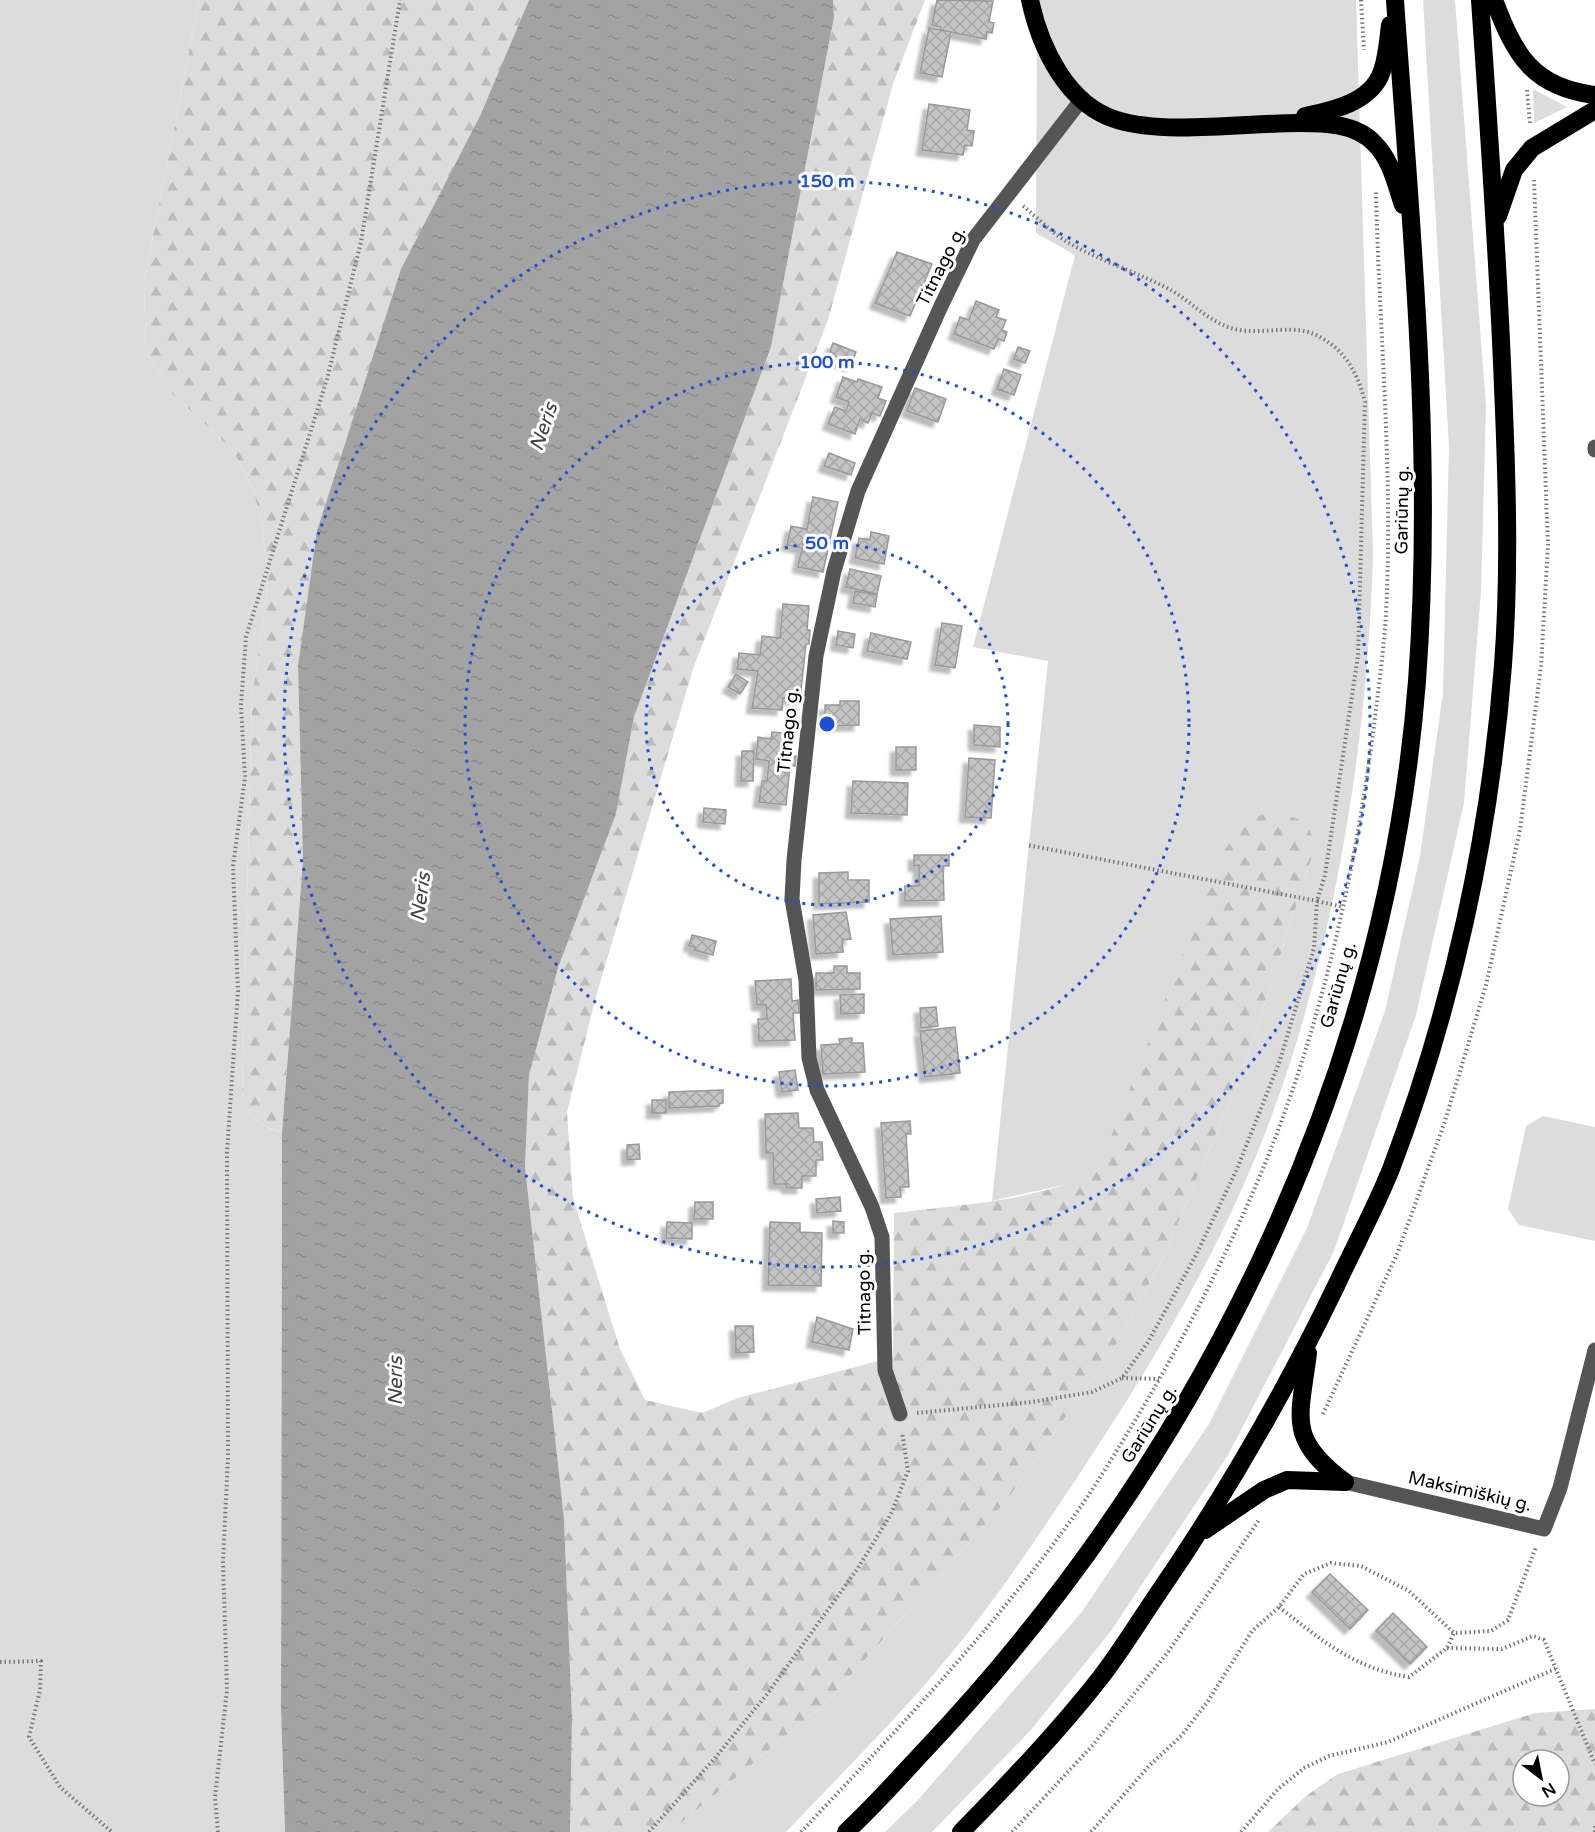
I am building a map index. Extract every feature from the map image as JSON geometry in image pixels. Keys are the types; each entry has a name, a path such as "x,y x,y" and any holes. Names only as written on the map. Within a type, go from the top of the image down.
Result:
{"highway":[{"path":"1030,0 1036,26 1045,47 1067,82 1082,99 1116,120 1156,127 1267,123 1340,124 1367,137 1384,154 1412,233"},
{"path":"1267,123 1342,108 1366,94 1382,73 1395,0"},
{"name":"Gariūnų g.","path":"846,1832 950,1723 1032,1629 1116,1516 1196,1388 1242,1300 1292,1191 1331,1085 1364,977 1388,877 1407,771 1417,682 1424,462 1412,233 1395,0"},
{"path":"960,1832 1013,1779 1101,1677 1198,1534 1257,1439 1310,1339 1389,1173 1422,1079 1470,896 1491,776 1503,665 1508,553 1506,443 1495,223 1480,0"},
{"path":"1494,0 1509,40 1525,62 1554,86 1595,95"},
{"path":"1495,223 1514,170 1532,148 1595,110"},
{"path":"1310,1339 1300,1412 1301,1429 1319,1463 1345,1482"},
{"path":"1198,1534 1264,1490 1287,1480 1345,1482"}],"street":[{"name":"Titnago g.","path":"900,1414 885,1370 882,1237 872,1207 817,1090 809,1058 806,980 792,899 794,860 816,656 823,613 858,490 973,240 1082,99"},
{"name":"Maksimiškių g.","path":"1345,1482 1544,1529 1560,1488 1595,1350"}],"path":[{"path":"218,1832 215,1797 227,1690 223,1561 228,1457 227,1152 238,991 233,866 245,777 241,705 246,637 327,379 361,242 400,0"},
{"path":"1361,0 1364,59"},
{"path":"1308,1446 1398,1252 1445,1121 1486,985 1520,830 1541,666 1548,545 1547,459 1532,148 1525,62"},
{"path":"801,1832 993,1623 1066,1527 1182,1341 1227,1249 1274,1141 1306,1044 1343,908 1366,790 1387,593 1385,424 1376,187"},
{"path":"1009,195 1068,242 1170,290 1219,324 1237,330 1298,330 1317,335 1332,344 1346,359 1359,379 1365,402 1358,656 1325,875 1317,901 1314,948 1279,1063 1237,1169 1180,1284 1148,1342 1122,1378"},
{"path":"1028,845 1343,908"},
{"path":"649,1832 715,1758 768,1693 858,1568 891,1514 908,1471 900,1414 1092,1392 1122,1378 1160,1379"},
{"path":"1012,1832 1092,1746 1168,1652 1262,1517"},
{"path":"1091,1832 1149,1766 1182,1735 1208,1701 1252,1631 1279,1607 1304,1574 1332,1563 1361,1566 1409,1591 1454,1633 1491,1631 1508,1620 1544,1529"},
{"path":"1279,1607 1330,1647 1381,1673 1409,1677 1447,1648 1454,1633"},
{"path":"1447,1648 1502,1649 1533,1636 1544,1640 1595,1764"},
{"path":"0,1662 41,1661 40,1690 29,1737 60,1787 112,1832"},
{"path":"1240,1832 1278,1789 1304,1768 1329,1756 1388,1742 1557,1668"},
{"path":"1595,1826 1595,1832"}],"green space":[{"path":"0,0 199,0 144,282 146,352 172,394 233,450 253,489 263,530 268,587 252,697 242,1099 249,1112 258,1121 268,1128 282,1132 281,1710 285,1832 0,1832"},
{"path":"199,0 529,0 480,116 298,666 303,860 282,1132 268,1128 258,1121 242,1100 252,697 268,587 263,530 253,489 233,450 172,394 146,352 144,282"},
{"path":"833,0 925,0 893,84 828,320 693,669 597,993 567,1112 573,1198 620,1349 645,1400 702,1413 738,1398 893,1357 894,1213 1027,1195 1077,1180 1098,1169 1225,849 1252,820 1269,813 1292,817 1307,823 1314,841 1311,860 1242,1073 1162,1260 1113,1350 1007,1500 827,1702 670,1832 570,1832 572,1718 564,1518 525,1167 529,1075 558,968 616,814 634,717 771,347 834,17"},
{"path":"1037,0 1356,0 1373,554 1364,697 1344,843 1330,915 1292,1056 1269,1123 1208,1260 1107,1432 998,1593 925,1684 786,1832 670,1832 827,1702 1007,1500 1113,1350 1162,1260 1242,1073 1311,860 1113,1136 1098,1169 1076,1182 992,1201 1048,661 973,647 1075,255 1036,233"},
{"path":"1423,0 1455,0 1486,406 1481,591 1464,803 1416,1015 1334,1251 1228,1455 1111,1631 1030,1731 932,1832 885,1832 917,1801 1081,1613 1209,1424 1307,1228 1385,1011 1420,856 1443,693 1449,446"},
{"path":"1533,89 1567,107 1534,123"},
{"path":"1543,1116 1595,1127 1595,1241 1519,1225 1508,1209 1526,1126"},
{"path":"1595,1709 1595,1832 1268,1832 1306,1796 1338,1774 1535,1713"}],"water":[{"name":"Neris","path":"529,0 833,0 834,17 771,347 634,717 616,814 558,968 529,1075 525,1167 564,1518 572,1718 570,1832 285,1832 281,1710 282,1132 303,860 298,666 317,531 401,269 480,116"}],"building":[{"path":"937,0 993,1 989,22 994,23 992,33 987,32 986,39 940,30 941,27 932,25"},
{"path":"929,28 951,32 942,77 920,73"},
{"path":"929,104 970,110 967,130 974,131 972,146 965,145 963,155 922,150"},
{"path":"897,252 932,264 910,316 875,303"},
{"path":"976,301 999,310 996,317 1006,320 1002,330 1007,332 1004,341 998,339 994,349 954,334 960,317 969,320"},
{"path":"833,343 856,352 851,366 828,357"},
{"path":"1018,347 1030,351 1025,363 1014,359"},
{"path":"1004,369 1021,375 1014,395 997,389"},
{"path":"843,377 882,387 878,398 886,401 880,416 872,413 868,423 860,419 855,434 828,424 835,407 846,411 849,402 836,397"},
{"path":"915,388 946,399 938,422 907,411"},
{"path":"829,453 855,463 851,475 824,466"},
{"path":"813,497 838,502 823,572 798,567 802,548 787,545 791,526 807,529"},
{"path":"871,532 889,536 884,564 855,558 859,538 870,540"},
{"path":"850,569 881,576 877,594 846,587"},
{"path":"855,591 877,595 875,607 853,603"},
{"path":"783,604 809,606 807,630 810,630 809,644 806,644 800,700 783,698 782,710 752,708 758,671 737,669 739,653 760,655 762,636 780,638"},
{"path":"942,623 962,626 955,668 935,665"},
{"path":"838,631 855,634 853,648 836,645"},
{"path":"871,633 911,642 907,659 867,651"},
{"path":"736,674 748,682 740,694 728,687"},
{"path":"840,701 859,701 859,725 825,726 825,705 840,705"},
{"path":"974,725 1000,727 1000,747 974,745"},
{"path":"772,732 793,734 791,755 796,756 795,766 790,766 786,805 759,802 762,781 767,781 769,761 756,759 758,737 771,739"},
{"path":"896,747 916,747 916,770 896,770"},
{"path":"742,751 754,751 753,781 741,781"},
{"path":"969,758 995,760 991,818 965,817"},
{"path":"853,781 908,783 907,815 851,813"},
{"path":"704,808 726,810 725,824 703,822"},
{"path":"914,855 949,855 949,866 943,866 944,900 905,901 905,886 919,886 919,865 914,866"},
{"path":"848,872 848,880 869,880 869,902 819,904 819,873"},
{"path":"846,912 851,939 842,940 843,952 816,954 813,915"},
{"path":"941,916 943,952 893,955 890,919"},
{"path":"692,935 716,941 713,955 694,950 695,947 689,946"},
{"path":"834,966 847,966 847,973 860,973 860,989 816,990 816,973 834,973"},
{"path":"791,979 792,1001 798,1000 799,1013 793,1013 795,1040 759,1041 758,1019 767,1019 766,1005 757,1005 755,981"},
{"path":"864,994 864,1013 841,1014 840,995"},
{"path":"936,1007 938,1026 921,1028 920,1008"},
{"path":"955,1027 960,1073 925,1077 920,1031"},
{"path":"852,1038 852,1043 863,1043 865,1072 823,1074 821,1045 840,1044 839,1039"},
{"path":"795,1070 798,1090 782,1092 779,1072"},
{"path":"723,1090 723,1103 719,1106 669,1108 669,1092"},
{"path":"652,1100 666,1100 666,1113 652,1113"},
{"path":"798,1113 799,1128 813,1128 814,1142 822,1142 823,1160 816,1160 816,1176 802,1176 802,1188 787,1188 786,1184 774,1184 773,1153 766,1153 765,1114"},
{"path":"910,1121 911,1134 906,1134 909,1187 900,1187 901,1197 886,1198 881,1123"},
{"path":"639,1144 640,1159 627,1160 627,1145"},
{"path":"840,1197 841,1211 817,1213 816,1199"},
{"path":"695,1202 713,1202 713,1219 694,1219"},
{"path":"833,1221 844,1222 844,1233 833,1233"},
{"path":"667,1222 692,1223 692,1239 666,1238"},
{"path":"770,1222 800,1223 800,1232 822,1233 821,1286 768,1285"},
{"path":"817,1317 853,1329 849,1350 812,1342"},
{"path":"735,1326 753,1326 754,1352 736,1353"},
{"path":"1330,1574 1368,1610 1350,1629 1312,1592"},
{"path":"1393,1613 1427,1647 1410,1664 1376,1631"}]}
